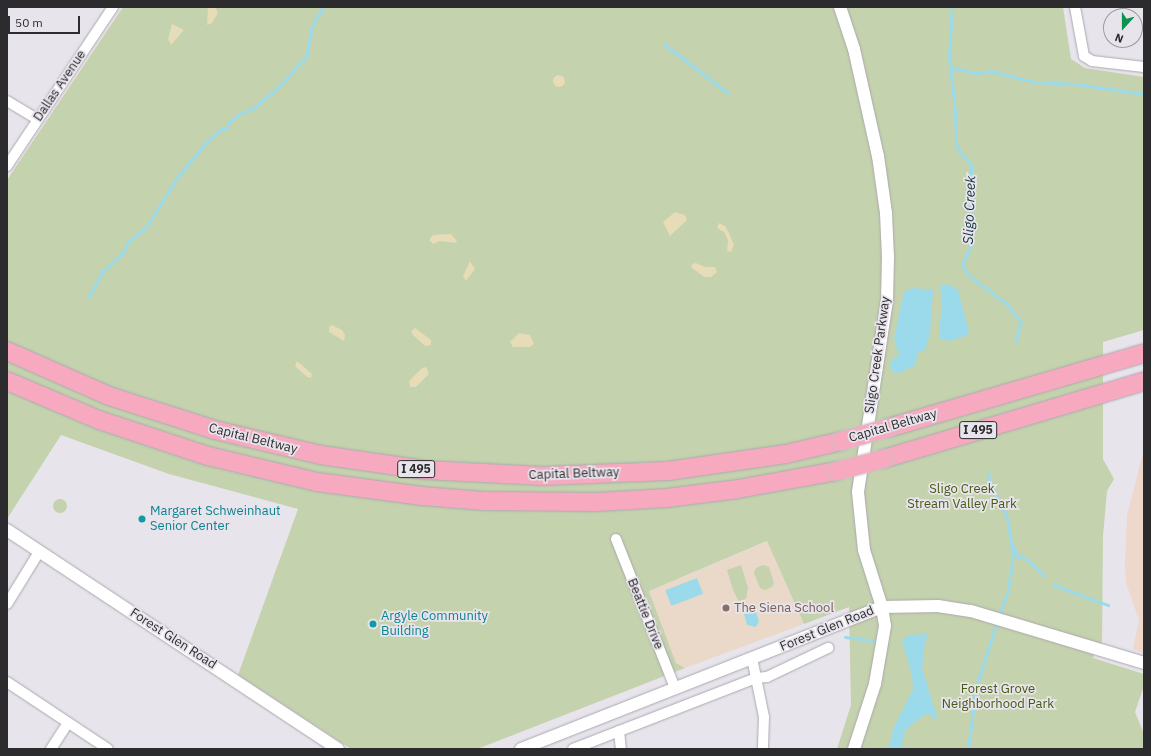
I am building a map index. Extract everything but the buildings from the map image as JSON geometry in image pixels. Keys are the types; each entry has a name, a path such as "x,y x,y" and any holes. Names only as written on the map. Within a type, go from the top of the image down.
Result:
{"highway":[{"name":"Capital Beltway","path":"7,351 109,396 215,430 321,455 425,470 543,476 668,471 779,455 841,441 888,428 1102,364 1144,353"},
{"name":"Capital Beltway","path":"7,381 99,420 208,456 317,482 422,496 484,501 597,502 667,498 738,489 836,471 883,459 1144,381"}],"street":[{"name":"Dallas Avenue","path":"7,166 113,7"},
{"name":"Sligo Creek Parkway","path":"840,7 854,49 878,156 886,213 887,300 858,492 864,550 882,607 885,626 882,655 854,749"},
{"path":"1075,7 1081,47 1084,56 1092,60 1144,67"},
{"path":"7,100 37,119"},
{"name":"Forest Glen Road","path":"7,530 338,749"},
{"name":"Beattie Drive","path":"616,539 675,688"},
{"path":"7,604 39,552"},
{"name":"Forest Glen Road","path":"521,749 882,607 938,606 994,616 1144,664"},
{"name":"Forest Glen Road","path":"573,749 756,678 767,677 828,648"},
{"path":"752,658 764,718 763,749"},
{"path":"7,682 108,749"},
{"path":"51,749 68,723"},
{"path":"619,731 621,749"}],"shaded area":[{"path":"1144,449 1144,653 1133,649 1139,620 1126,583 1125,565 1127,516"},
{"name":"The Siena School","path":"768,541 804,624 685,668 680,667 676,663 649,591"}],"green space":[{"path":"123,7 1063,7 1071,59 1085,68 1144,77 1144,330 1103,342 1103,459 1114,479 1107,491 1103,536 1102,645 1097,644 1093,658 1144,674 1144,686 1135,712 1144,734 1144,749 837,749 851,705 849,607 804,624 767,541 649,591 676,663 685,668 477,749 351,749 238,675 298,509 169,474 61,435 7,519 7,180"},
{"path":"57,499 63,499 67,503 67,509 63,513 57,513 53,509 53,503"},
{"path":"741,565 748,588 746,599 741,601 738,600 733,590 727,570"},
{"path":"763,565 769,567 774,583 772,587 765,590 760,588 754,573 756,568"}],"sand":[{"path":"208,7 215,7 218,13 212,23 207,25"},
{"path":"172,24 184,30 171,45 168,39"},
{"path":"557,75 561,75 565,81 561,87 557,87 553,83 553,79"},
{"path":"675,212 685,215 687,220 670,236 663,222"},
{"path":"719,223 725,226 734,245 731,252 727,251 728,240 724,232 717,228"},
{"path":"451,234 457,241 455,243 440,241 433,244 429,240 433,235"},
{"path":"470,261 475,269 466,281 463,276"},
{"path":"696,263 705,267 715,267 717,272 711,277 704,277 691,267 692,264"},
{"path":"332,325 342,330 345,335 344,341 329,332 329,327"},
{"path":"415,328 431,340 431,345 425,346 413,335 411,331"},
{"path":"519,333 530,335 534,344 530,347 513,347 510,342"},
{"path":"297,361 312,374 311,378 307,377 295,366"},
{"path":"426,367 429,374 416,387 410,387 409,381 422,368"}],"water":[{"path":"948,284 958,290 969,332 966,336 948,341 940,339 939,332 942,303 940,286"},
{"path":"912,288 933,290 930,334 925,350 917,353 916,365 899,373 893,372 890,367 892,360 899,355 894,338 904,292"},
{"path":"697,578 703,594 671,606 665,590"},
{"path":"749,607 755,609 759,621 756,627 747,625 743,610"},
{"path":"928,634 925,642 922,668 938,721 929,714 924,715 905,730 901,749 888,749 894,727 913,689 912,676 902,640 909,635"}],"waterway":[{"path":"88,298 103,271 123,253 128,242 147,226 176,179 206,142 221,129 227,128 229,122 238,115 255,107 281,84 306,57 312,26 323,7"},
{"name":"Sligo Creek","path":"952,7 949,56 955,111 956,147 971,165 971,245 962,265 969,276 1006,303 1021,322 1015,342"},
{"path":"664,44 728,93"},
{"path":"950,67 977,73 991,71 1034,82 1077,84 1144,94"},
{"path":"988,472 989,480 1007,518 1013,555 1008,591 999,615"},
{"path":"1012,545 1019,557 1027,559 1043,575"},
{"path":"1052,584 1108,605"},
{"path":"968,749 976,687 997,621"},
{"path":"845,637 876,641"}],"place":[{"name":"Margaret Schweinhaut Senior Center","path":"142,519"},
{"name":"The Siena School","path":"726,608"},
{"name":"Argyle Community Building","path":"373,624"}],"park label":[{"name":"Sligo Creek Stream Valley Park","path":"962,498"},
{"name":"Forest Grove Neighborhood Park","path":"998,698"}]}
